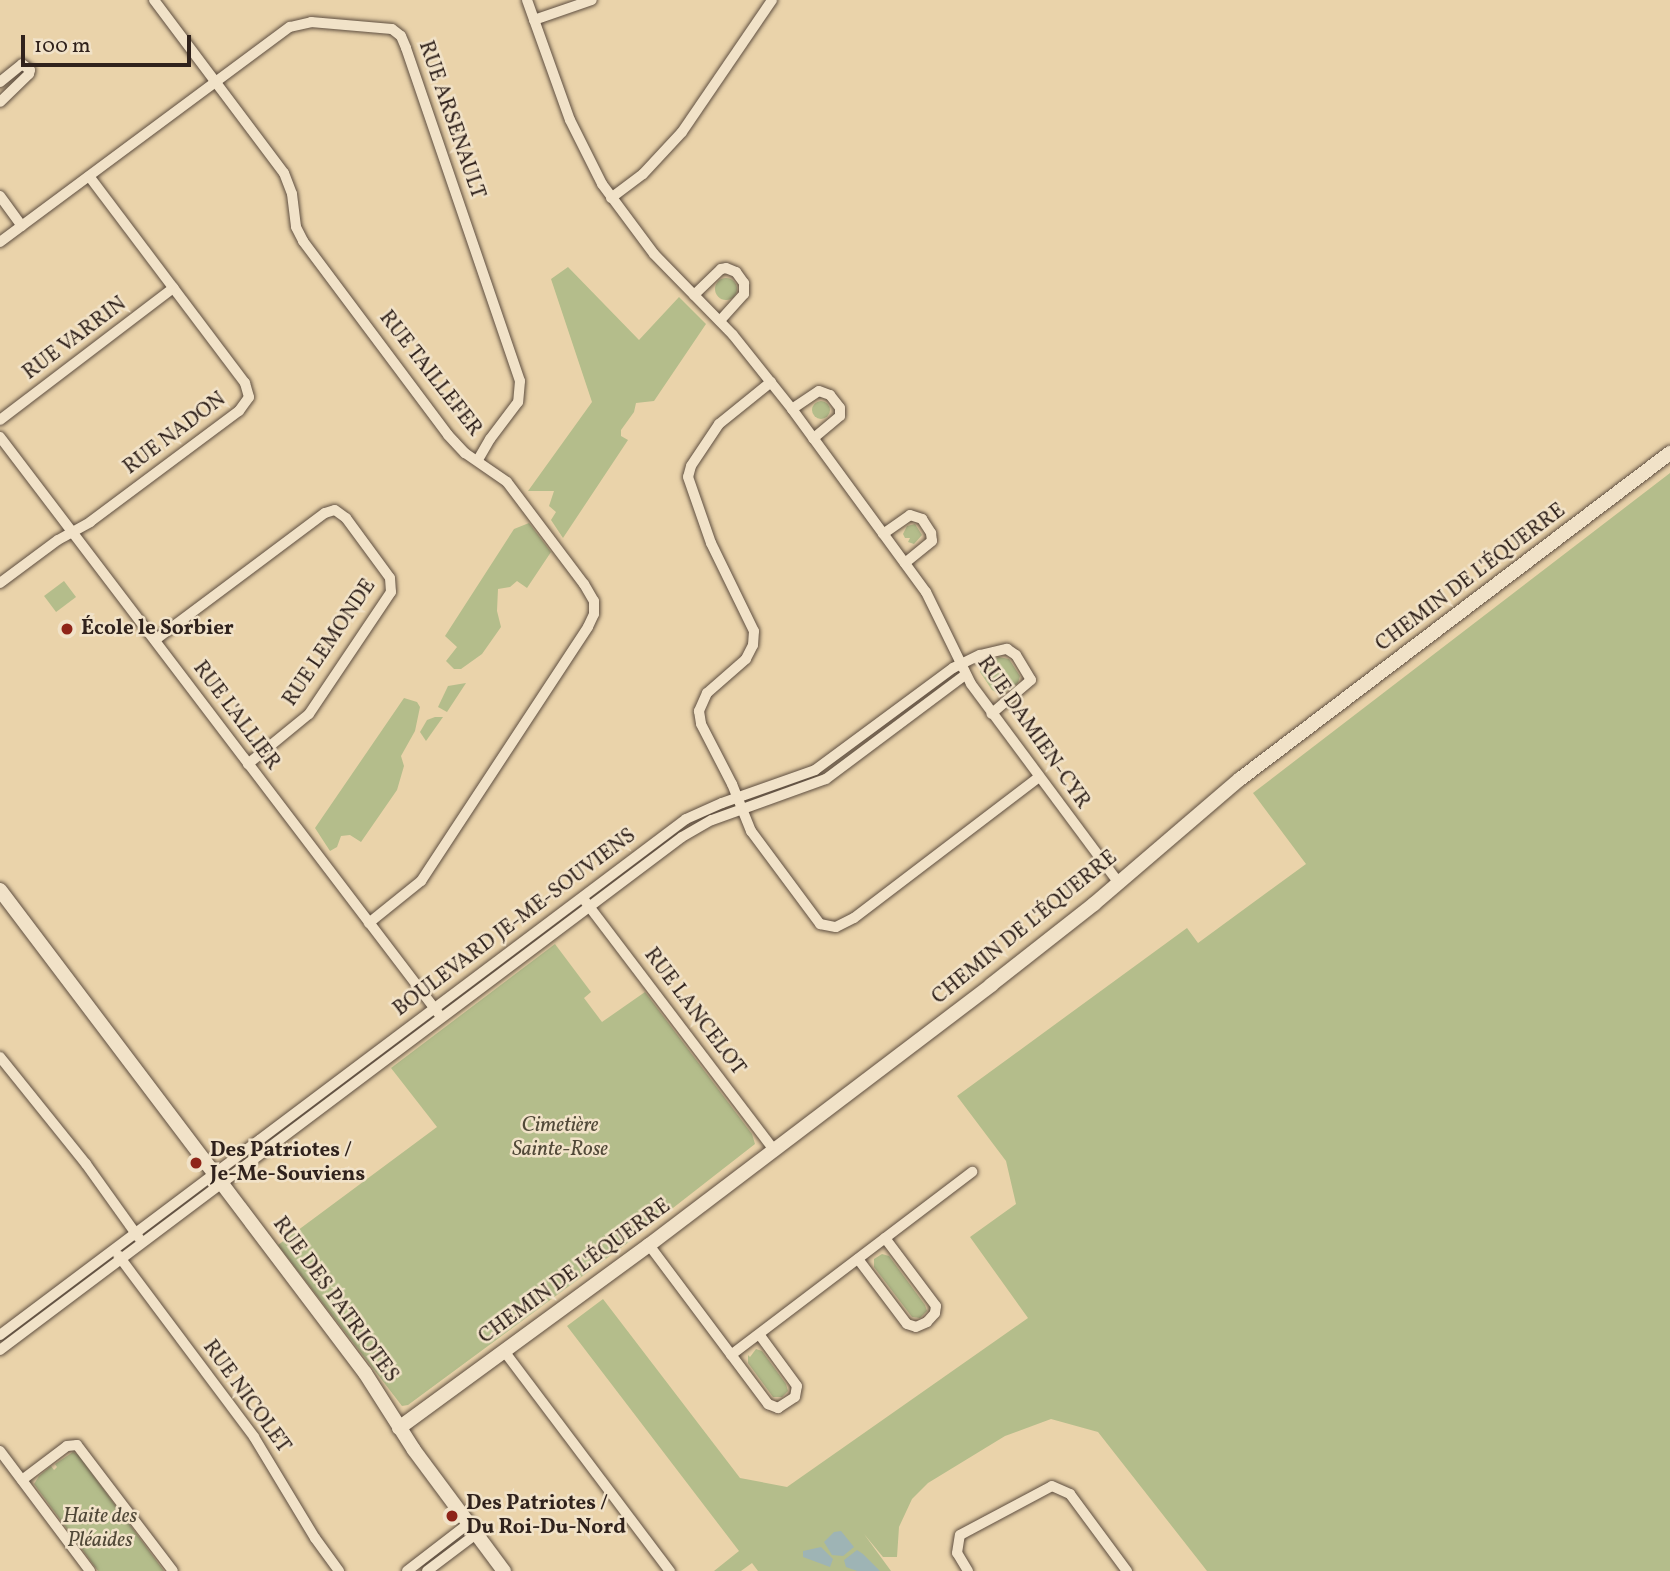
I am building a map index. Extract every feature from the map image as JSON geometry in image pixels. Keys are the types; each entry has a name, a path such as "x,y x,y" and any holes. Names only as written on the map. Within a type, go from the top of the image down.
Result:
{"street":[{"name":"RUE TAILLEFER","path":"154,0 284,173 292,194 296,227 303,241 448,435 507,482 594,601 594,614 421,881 369,923"},
{"name":"RUE DAMIEN-CYR","path":"527,0 574,130 611,198 654,254 720,321 792,409 935,607 965,675 991,714 1118,882"},
{"path":"534,20 592,0"},
{"path":"611,198 643,174 677,138 772,0"},
{"name":"RUE ARSENAULT","path":"0,242 281,32 302,22 382,26 401,36 520,381 519,402 478,460"},
{"path":"0,82 22,64 30,70 25,79 0,102"},
{"name":"RUE NADON","path":"0,583 72,531 101,514 239,411 248,400 245,383 89,176"},
{"path":"0,196 23,226"},
{"path":"694,295 722,269 736,272 745,290 739,301 720,321"},
{"name":"RUE VARRIN","path":"0,420 173,288"},
{"path":"771,382 719,424 691,466 688,477 711,544 754,631 753,645 746,659 707,693 699,711 701,724 738,797 754,836 816,920 823,926 836,927 854,918 1038,778"},
{"path":"792,409 818,391 830,395 840,408 840,416 813,439"},
{"name":"RUE L'ALLIER","path":"0,437 442,1018"},
{"name":"CHEMIN DE L'ÉQUERRE","path":"400,1428 649,1245 1039,948 1240,779 1670,453"},
{"name":"RUE LEMONDE","path":"156,640 325,513 335,510 346,518 390,578 391,592 309,714 248,764"},
{"path":"883,534 908,516 916,515 922,519 931,533 932,541 905,563"},
{"name":"BOULEVARD JE-ME-SOUVIENS","path":"218,1179 434,1008 686,819 823,766 960,664 1007,649 1013,652 1027,670 1031,680 991,714"},
{"name":"BOULEVARD JE-ME-SOUVIENS","path":"0,1335 117,1254 442,1018 688,833 712,820 826,779 965,675"},
{"name":"RUE DES PATRIOTES","path":"0,890 365,1373 400,1428 504,1571"},
{"name":"RUE LANCELOT","path":"582,897 774,1150"},
{"path":"0,1057 86,1164 139,1238"},
{"path":"731,1355 972,1172"},
{"path":"858,1259 907,1324 916,1327 927,1322 935,1313 936,1306 885,1238"},
{"path":"649,1245 768,1404 778,1408 788,1403 796,1394 797,1386 759,1334"},
{"name":"BOULEVARD JE-ME-SOUVIENS","path":"0,1350 117,1254"},
{"name":"RUE NICOLET","path":"117,1254 254,1437 315,1538 339,1571"},
{"path":"504,1351 670,1571"},
{"path":"22,1480 67,1447 77,1445 173,1571"},
{"path":"0,1451 90,1571"},
{"path":"968,1571 957,1553 960,1535 1052,1486 1070,1494 1127,1571"},
{"path":"407,1571 472,1529"},
{"path":"427,1571 472,1529"}],"green space":[{"path":"568,267 639,340 679,297 706,324 654,401 636,403 634,412 621,430 621,436 628,440 563,538 551,520 556,512 549,506 554,491 528,491 592,402 551,279"},
{"path":"726,278 734,281 737,289 734,297 726,300 718,297 715,289 718,281"},
{"path":"817,401 825,401 830,410 828,417 817,419 812,414 812,406"},
{"path":"1670,473 1670,1571 1207,1571 1098,1432 1051,1419 1005,1436 928,1483 912,1499 899,1527 897,1557 883,1557 864,1534 891,1571 758,1571 752,1563 741,1571 714,1571 739,1551 567,1326 603,1299 740,1478 787,1487 1028,1318 970,1237 1016,1204 1006,1161 957,1096 1187,928 1198,943 1306,864 1253,793"},
{"path":"529,523 551,552 527,588 517,581 510,587 498,589 497,611 501,627 482,654 461,669 454,669 446,661 457,647 445,636 514,529"},
{"path":"915,524 922,535 914,544 908,542 910,538 905,538 903,534 907,526"},
{"path":"64,581 76,597 56,612 44,596"},
{"path":"999,657 1009,659 1020,676 1018,683 1001,695 992,690 980,672 983,663"},
{"path":"466,683 447,712 438,707 448,686"},
{"path":"404,698 417,702 420,707 415,731 401,756 404,766 397,790 361,842 350,835 341,836 337,847 330,851 315,828"},
{"path":"443,717 426,741 420,732 427,720"},
{"name":"Cimetière Sainte-Rose","path":"555,944 591,992 584,998 602,1022 645,992 752,1134 755,1144 637,1236 408,1405 402,1406 278,1245 437,1127 391,1068"},
{"path":"882,1254 889,1256 925,1305 927,1311 920,1318 912,1317 874,1267 874,1259"},
{"path":"756,1349 762,1351 786,1384 788,1391 782,1397 773,1397 748,1363 748,1355 750,1357"},
{"name":"Haite des Pléaides","path":"73,1452 78,1455 164,1571 98,1571 34,1484 51,1466 54,1470 57,1467 55,1464"}],"shaded area":[{"path":"841,1531 854,1547 843,1556 832,1555 824,1542 834,1532"},
{"path":"821,1547 833,1559 830,1567 803,1557 803,1551"},
{"path":"857,1550 880,1571 857,1571 846,1567 844,1560"}],"place":[{"name":"École le Sorbier","path":"67,629"},
{"name":"Des Patriotes / Je-Me-Souviens","path":"196,1163"},
{"name":"Des Patriotes / Du Roi-Du-Nord","path":"452,1516"}]}
